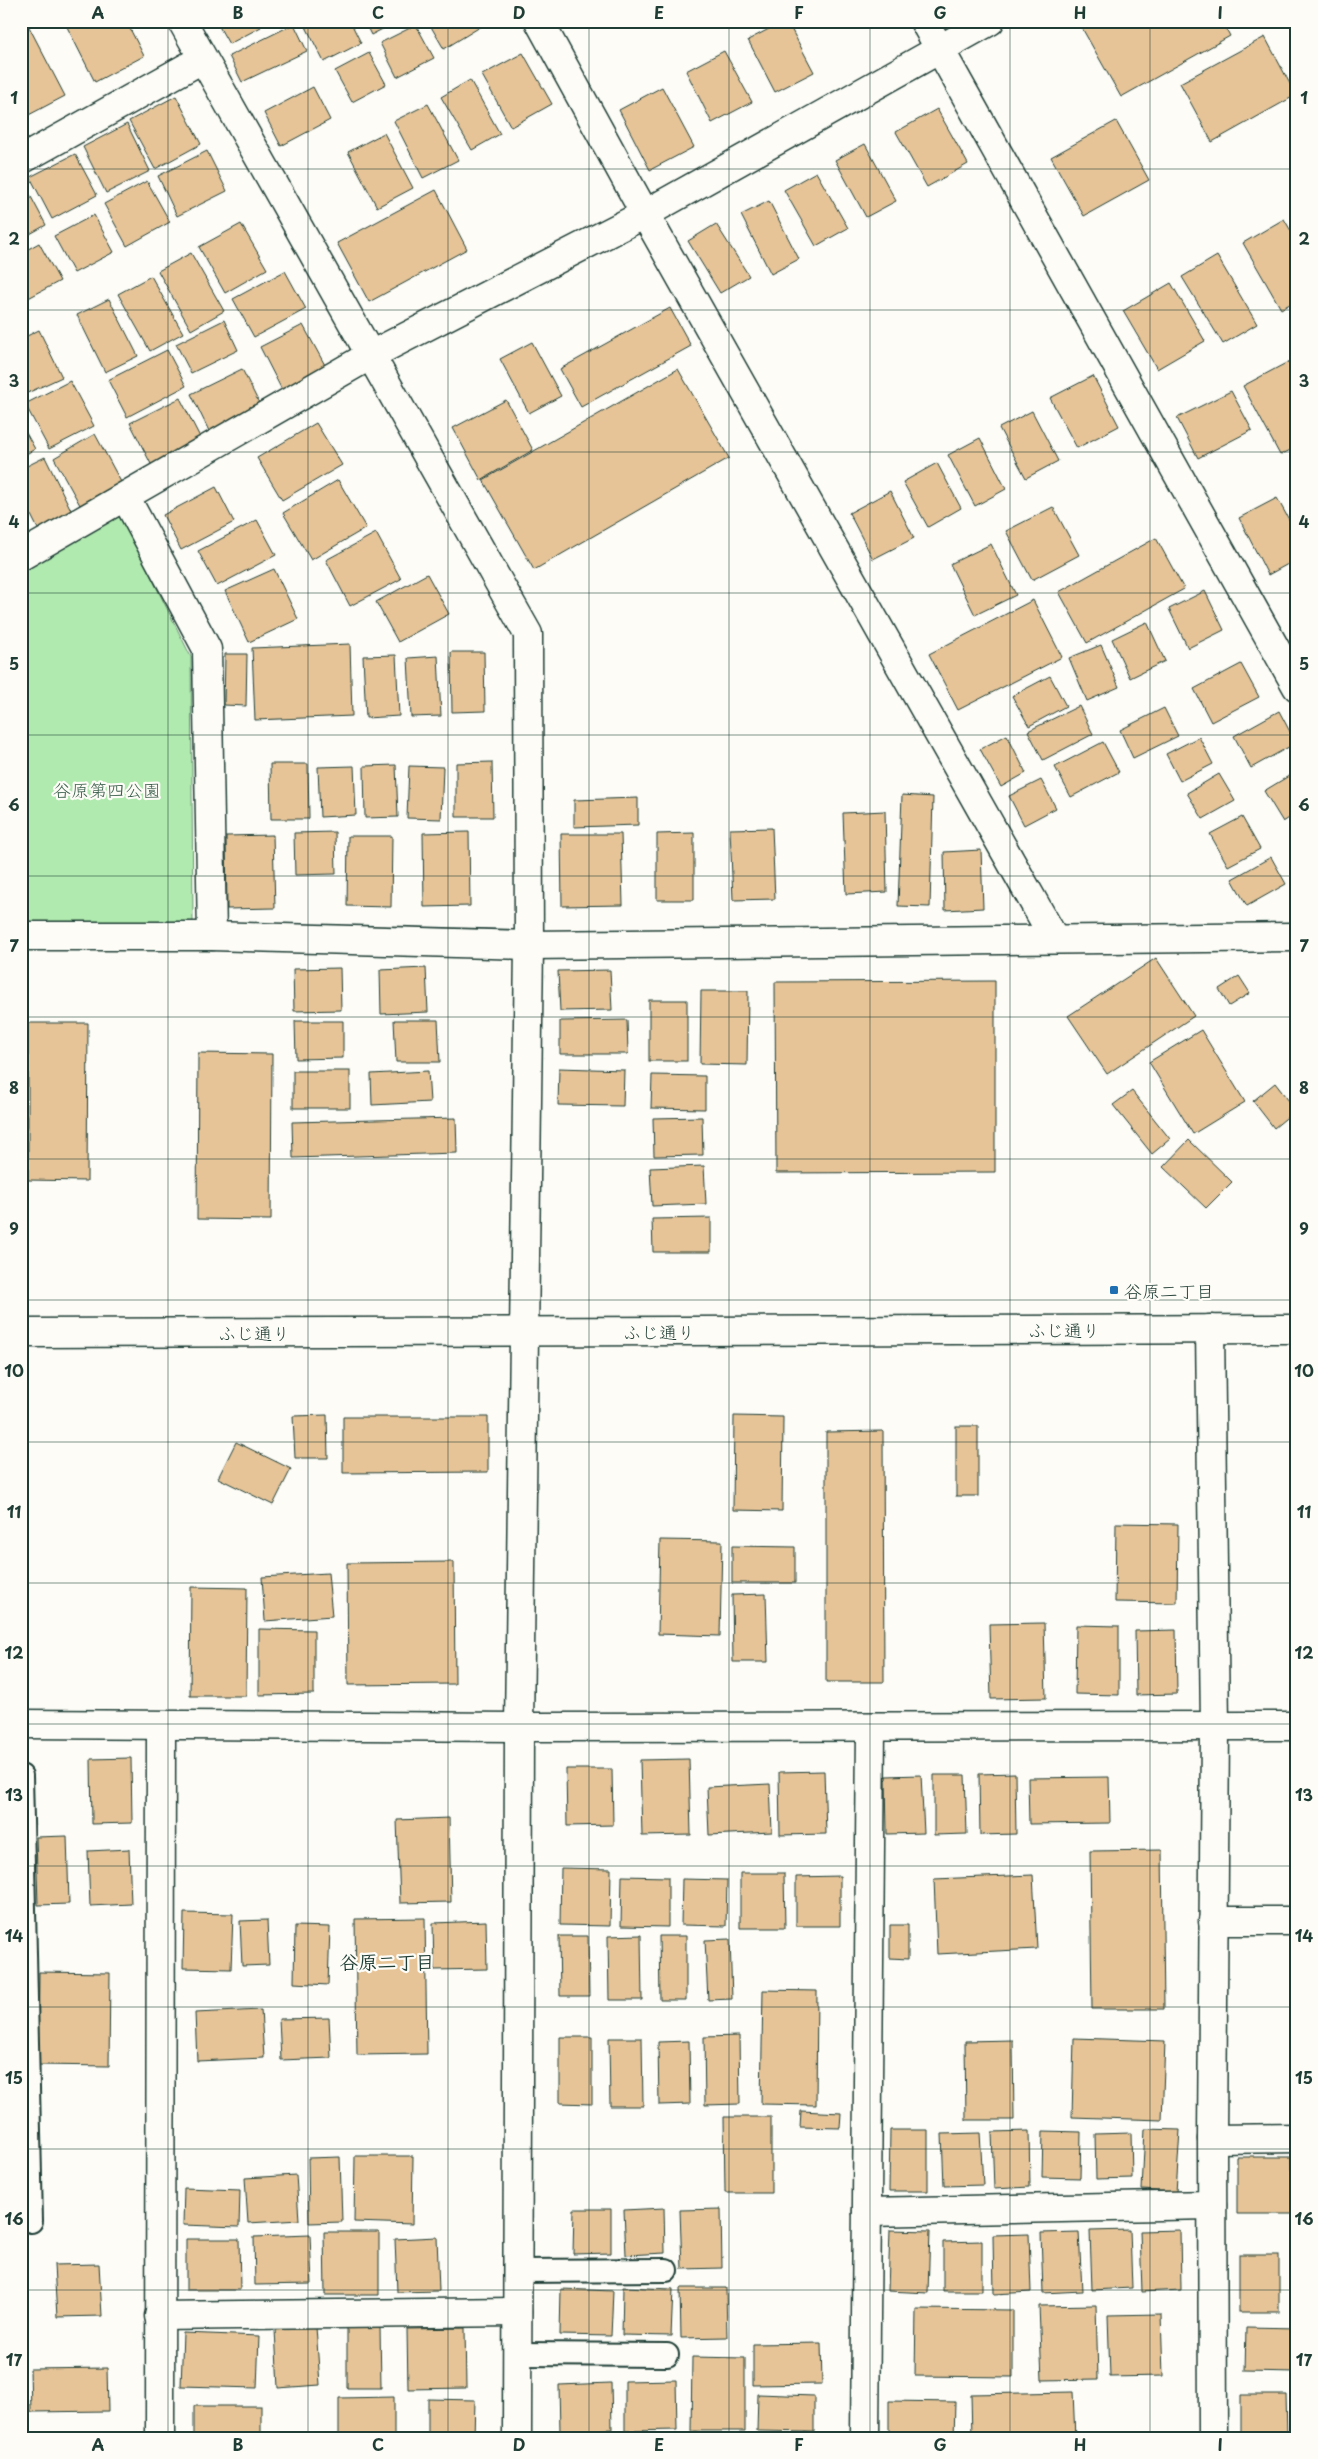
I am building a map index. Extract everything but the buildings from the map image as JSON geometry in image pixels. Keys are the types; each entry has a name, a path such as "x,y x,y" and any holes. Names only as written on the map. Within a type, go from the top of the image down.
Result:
{"street":[{"path":"182,21 528,634 529,945 520,1727 517,2438"},
{"path":"538,21 1054,938"},
{"path":"924,21 1297,687"},
{"path":"21,556 126,498 370,356 645,214 990,21"},
{"path":"21,160 202,59"},
{"path":"126,498 207,649 212,936"},
{"path":"21,936 212,936 529,945 1054,938 1297,937"},
{"path":"1210,1329 1215,1726 1212,2139 1213,2438"},
{"name":"ふじ通り","path":"21,1333 1297,1329"},
{"path":"21,1724 520,1727 1297,1726"},
{"path":"160,2438 161,1726"},
{"path":"865,2438 871,1727"},
{"path":"1213,1921 1297,1921"},
{"path":"1212,2139 1297,2138"},
{"path":"867,2212 1212,2205"},
{"path":"160,2316 517,2312"}],"lane":[{"path":"21,1776 31,2221"},
{"path":"517,2271 666,2270"},
{"path":"517,2354 667,2355"}],"green space":[{"name":"谷原第四公園","path":"119,512 191,657 193,923 21,922 21,568"}],"place":[{"name":"谷原二丁目","path":"1114,1290"}],"district":[{"name":"谷原二丁目","path":"387,1961"}]}
